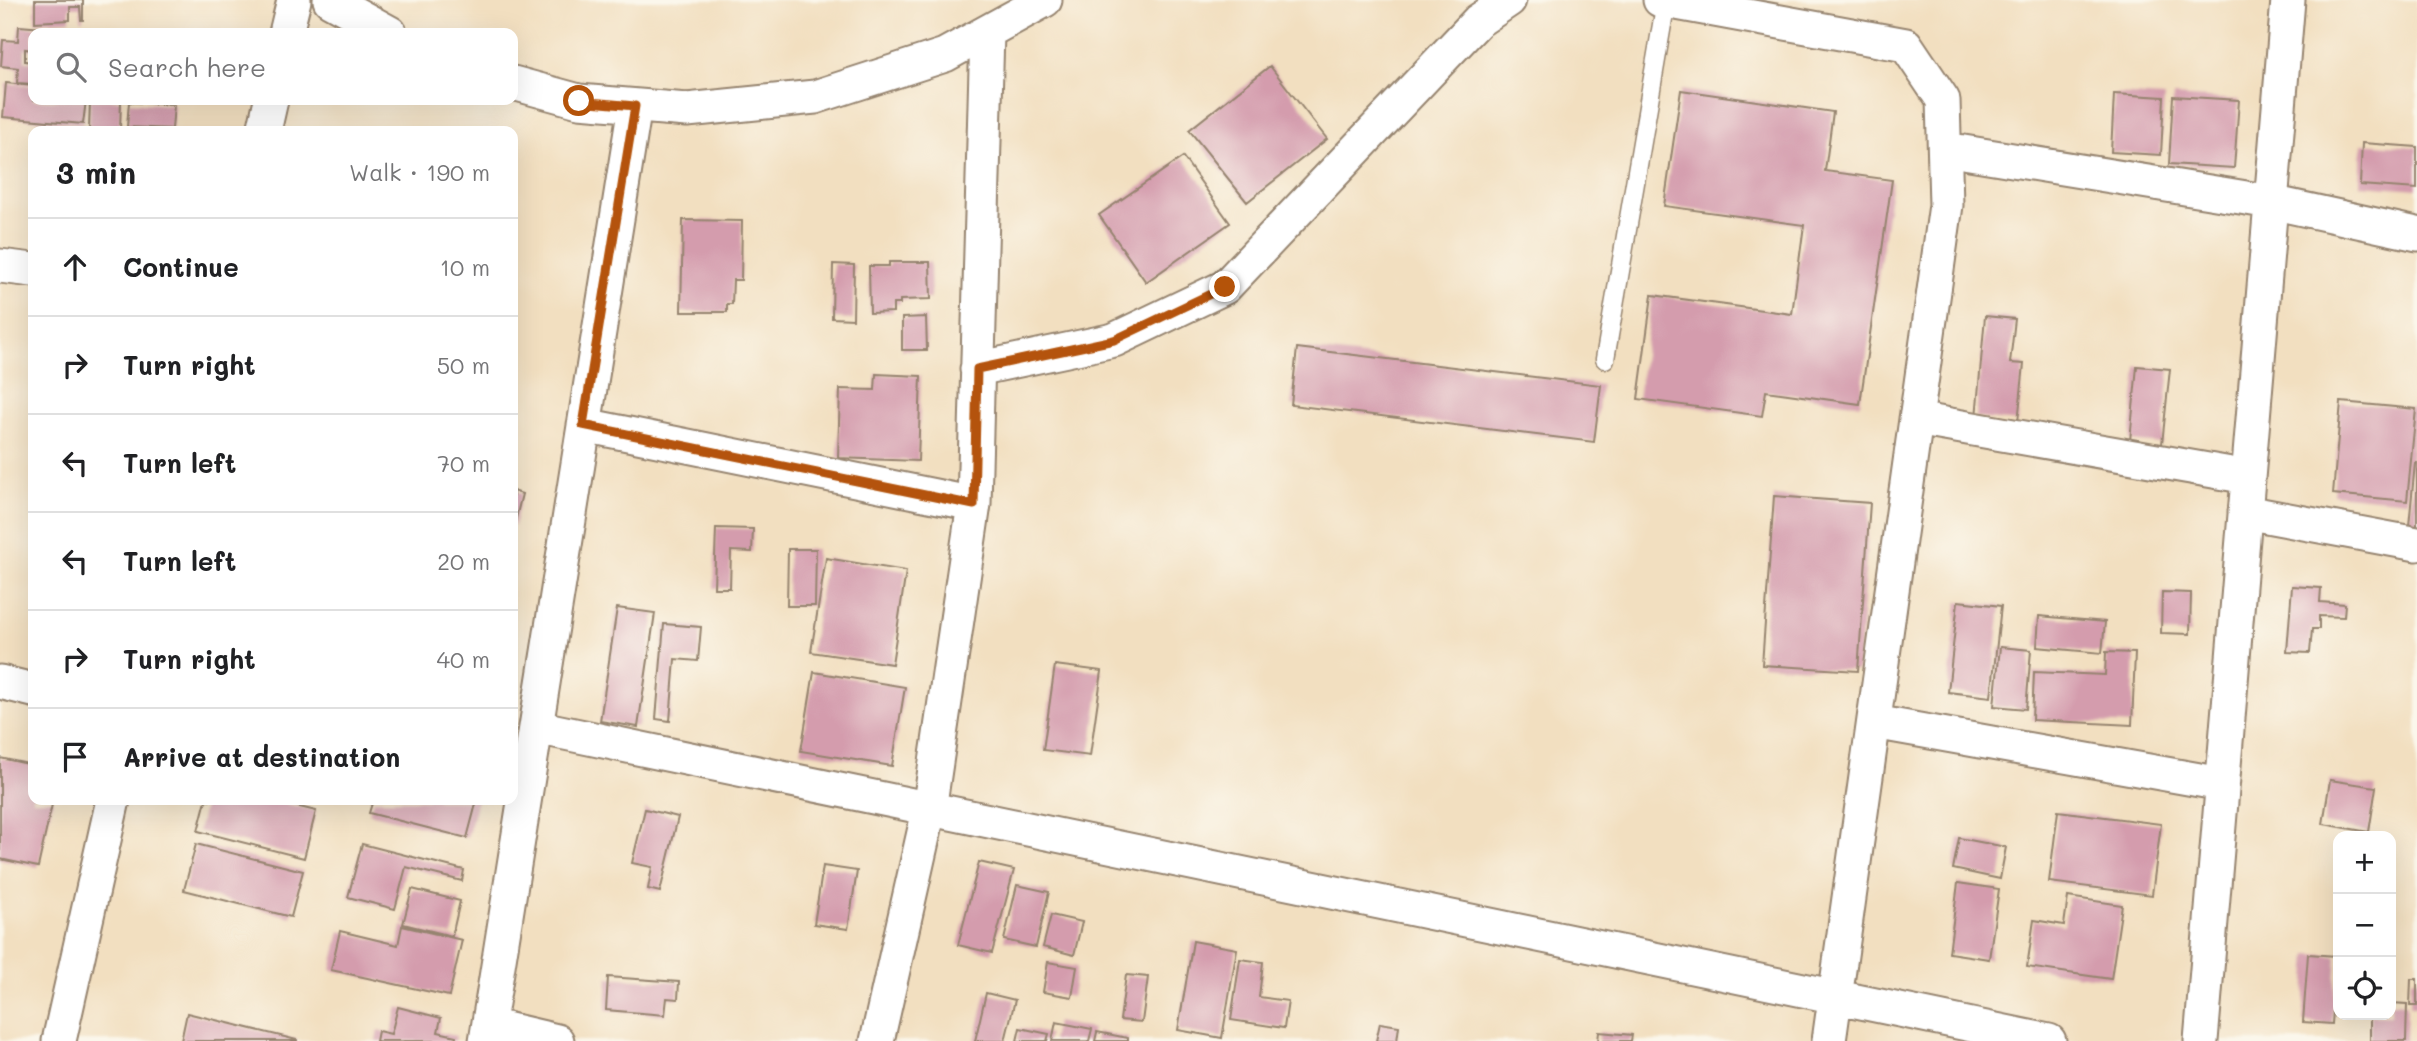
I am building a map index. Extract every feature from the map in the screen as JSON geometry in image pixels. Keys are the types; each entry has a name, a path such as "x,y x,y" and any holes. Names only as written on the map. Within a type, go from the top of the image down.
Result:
{"street":[{"path":"287,28 294,0"},
{"path":"330,0 380,28"},
{"path":"518,84 579,101 687,110 816,97 945,55 1045,0"},
{"path":"977,369 1114,340 1225,287 1478,21 1509,0"},
{"path":"2201,1041 2288,0"},
{"path":"1663,1 1906,45 1943,100 1946,205 1829,1041"},
{"path":"877,1041 929,810 974,505 986,32"},
{"path":"265,126 270,105"},
{"path":"557,1041 488,1033 635,106"},
{"path":"1945,149 2271,202 2417,234"},
{"path":"0,266 28,269"},
{"path":"1916,419 2248,477"},
{"path":"583,425 974,505"},
{"path":"2245,512 2417,544"},
{"path":"0,682 28,689"},
{"path":"1874,722 2222,784"},
{"path":"536,727 2049,1041"},
{"path":"59,1041 112,805"}],"lane":[{"path":"1605,359 1663,1"}],"building":[{"path":"35,0 83,0 83,20 80,7 70,7 70,20 35,22"},
{"path":"19,26 43,28 28,28 25,61 28,61 28,84 17,83 18,68 1,66 3,40 18,41"},
{"path":"1270,66 1327,139 1247,202 1189,130"},
{"path":"6,83 28,85 28,105 85,105 83,124 3,117"},
{"path":"1681,90 1833,112 1825,171 1892,180 1860,404 1766,391 1762,416 1638,399 1652,295 1792,314 1804,225 1664,206"},
{"path":"2114,94 2164,97 2161,155 2111,152"},
{"path":"2173,96 2239,100 2234,168 2169,164"},
{"path":"90,105 121,105 120,126 89,126"},
{"path":"129,105 174,105 172,126 127,126"},
{"path":"2362,143 2417,147 2417,189 2360,185"},
{"path":"1183,157 1230,223 1146,282 1099,215"},
{"path":"683,220 742,221 741,280 733,280 732,304 727,304 727,312 681,312"},
{"path":"889,262 930,262 931,299 900,300 900,304 893,304 893,312 870,313 869,266 889,266"},
{"path":"833,264 854,265 853,319 832,318"},
{"path":"1985,316 2015,319 2010,363 2024,364 2018,422 1976,418"},
{"path":"926,317 927,350 902,350 902,318"},
{"path":"1297,348 1601,385 1594,442 1291,405"},
{"path":"2137,366 2170,369 2162,444 2130,441"},
{"path":"876,374 921,376 918,461 838,458 840,389 875,390"},
{"path":"2341,402 2416,409 2407,501 2333,494"},
{"path":"2417,463 2417,527 2409,526"},
{"path":"518,493 522,494 518,510"},
{"path":"1774,496 1870,503 1858,671 1762,665"},
{"path":"716,528 753,529 752,552 731,551 730,588 714,588"},
{"path":"788,549 816,549 815,606 787,606"},
{"path":"826,558 906,571 892,664 811,652"},
{"path":"2292,586 2321,588 2320,602 2345,604 2344,617 2319,616 2319,629 2312,629 2310,653 2287,652"},
{"path":"2162,592 2191,593 2190,634 2161,633"},
{"path":"1958,601 2001,606 1991,697 1948,692"},
{"path":"617,608 655,613 638,727 600,721"},
{"path":"2039,616 2105,622 2102,653 2037,647"},
{"path":"664,624 701,627 698,661 675,659 670,721 656,719"},
{"path":"2000,647 2031,650 2026,709 1994,706"},
{"path":"2106,652 2135,653 2132,725 2032,720 2034,672 2105,675"},
{"path":"1055,665 1102,671 1090,756 1043,750"},
{"path":"814,672 905,687 892,766 801,751"},
{"path":"0,758 28,764 28,805 52,805 38,867 0,859"},
{"path":"2330,780 2376,787 2369,831 2323,824"},
{"path":"205,805 291,805 316,811 304,858 198,831"},
{"path":"371,805 476,805 467,838 369,813"},
{"path":"645,809 678,817 660,892 648,889 652,867 632,863"},
{"path":"2058,811 2161,824 2152,895 2049,882"},
{"path":"1959,838 2006,847 2000,879 1953,869"},
{"path":"196,844 303,871 291,917 184,890"},
{"path":"362,844 464,870 462,881 406,867 395,909 348,897"},
{"path":"979,862 1014,870 992,953 958,945"},
{"path":"823,866 857,871 848,929 814,924"},
{"path":"1958,883 1999,889 1989,959 1949,953"},
{"path":"1017,885 1049,892 1036,947 1004,940"},
{"path":"412,889 460,901 452,936 403,924"},
{"path":"2068,897 2122,905 2111,979 2027,967 2034,920 2064,925"},
{"path":"1051,915 1082,922 1074,955 1043,947"},
{"path":"402,926 462,940 449,996 331,970 340,931 398,945"},
{"path":"1193,941 1237,949 1222,1038 1178,1030"},
{"path":"2308,954 2333,956 2332,1024 2303,1022"},
{"path":"1240,959 1263,962 1259,997 1288,1001 1284,1028 1231,1020"},
{"path":"1048,962 1077,967 1072,997 1043,992"},
{"path":"1126,975 1148,977 1142,1022 1120,1020"},
{"path":"608,977 679,982 678,999 667,998 665,1015 606,1010"},
{"path":"2411,979 2417,979 2417,1006 2410,1006"},
{"path":"986,993 1015,1000 1005,1041 975,1041"},
{"path":"2396,1003 2407,1004 2406,1041 2370,1041 2370,1020 2396,1020"},
{"path":"398,1007 441,1018 438,1032 456,1036 455,1041 376,1041 378,1031 391,1034"},
{"path":"187,1013 297,1040 297,1041 181,1041"},
{"path":"1056,1022 1092,1029 1089,1041 1052,1041"},
{"path":"1380,1023 1399,1026 1397,1041 1376,1041"},
{"path":"1020,1028 1049,1034 1047,1041 1017,1041"},
{"path":"1097,1032 1128,1038 1128,1041 1095,1041"},
{"path":"1599,1032 1632,1035 1631,1041 1598,1041"}],"route":[{"path":"579,101 635,106 583,425 974,505 977,369 1114,340 1225,287"}]}
